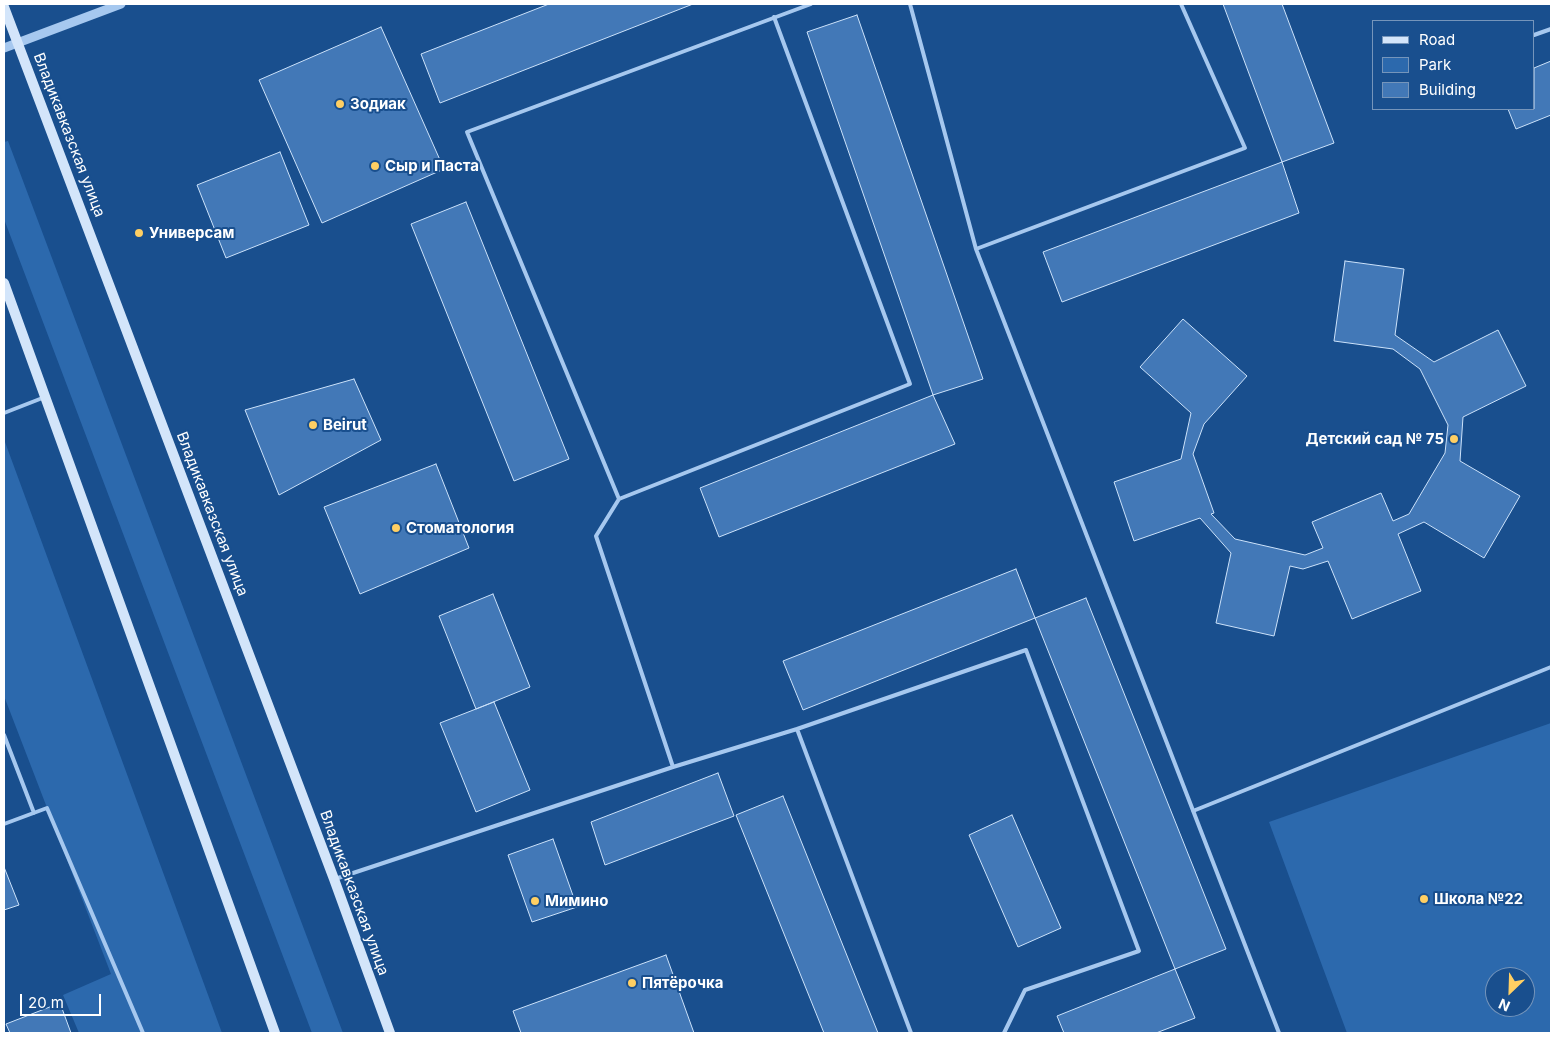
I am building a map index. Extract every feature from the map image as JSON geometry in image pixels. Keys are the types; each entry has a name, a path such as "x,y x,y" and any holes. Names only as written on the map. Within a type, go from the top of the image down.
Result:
{"main road":[{"name":"Владикавказская улица","path":"4,7 334,879 390,1033"},
{"path":"4,283 275,1033"}],"street":[{"path":"4,48 121,4"}],"lane":[{"path":"619,499 467,132 811,4"},
{"path":"910,4 976,249 1279,1033"},
{"path":"976,249 1245,148 1181,4"},
{"path":"673,767 596,536 619,499 910,384 774,18"},
{"path":"1535,35 1551,29"},
{"path":"4,413 45,396"},
{"path":"334,879 673,767 797,729 1026,650 1139,951 1025,990 1004,1033"},
{"path":"1193,812 1551,667"},
{"path":"797,729 911,1033"},
{"path":"4,735 34,813"},
{"path":"4,824 47,808 143,1033"}],"green space":[{"path":"8,141 343,1033 312,1033 4,219 4,142"},
{"path":"5,442 222,1033 79,1033 63,995 111,974 4,696"},
{"name":"Школа №22","path":"1551,723 1551,1033 1347,1033 1269,822"}],"building":[{"path":"549,4 693,4 440,103 421,54"},
{"path":"1223,4 1282,4 1334,143 1282,162"},
{"path":"857,15 983,379 933,395 807,32"},
{"path":"381,27 444,169 322,223 259,80"},
{"path":"1551,61 1551,115 1516,129 1508,110 1535,110 1535,68"},
{"path":"280,152 309,225 226,258 197,185"},
{"path":"1282,162 1299,213 1062,302 1043,252"},
{"path":"466,202 569,459 514,481 411,224"},
{"name":"Детский сад № 75","path":"1345,261 1404,269 1395,335 1434,362 1498,330 1526,386 1463,417 1460,461 1520,496 1484,558 1424,522 1398,534 1421,591 1352,619 1328,561 1303,569 1290,566 1274,636 1216,623 1231,553 1200,518 1134,541 1114,482 1181,459 1191,413 1140,367 1183,319 1247,376 1204,424 1193,454 1214,513 1211,514 1235,539 1305,555 1323,548 1312,522 1381,493 1393,521 1409,514 1445,453 1448,425 1420,369 1393,349 1334,341"},
{"name":"Beirut","path":"354,379 381,440 279,495 245,410"},
{"path":"933,395 955,444 719,537 700,488"},
{"name":"Стоматология","path":"436,464 469,548 360,594 324,507"},
{"path":"1016,569 1035,618 803,710 783,661"},
{"path":"493,594 530,687 476,709 439,616"},
{"path":"1086,598 1226,949 1175,969 1035,618"},
{"path":"494,702 530,790 476,812 440,723"},
{"path":"718,773 734,816 605,865 591,822"},
{"path":"783,796 878,1033 824,1033 736,815"},
{"path":"1012,815 1061,928 1018,947 969,835"},
{"path":"553,839 577,907 532,922 508,855"},
{"path":"4,867 19,905 4,910"},
{"name":"Пятёрочка","path":"666,955 694,1033 521,1033 513,1011"},
{"path":"1175,969 1195,1018 1156,1033 1064,1033 1057,1016"},
{"path":"60,1003 71,1033 10,1033 6,1024"}],"place":[{"name":"Зодиак","path":"340,104"},
{"name":"Сыр и Паста","path":"375,166"},
{"name":"Универсам","path":"139,233"},
{"name":"Beirut","path":"313,425"},
{"name":"Детский сад № 75","path":"1454,439"},
{"name":"Стоматология","path":"396,528"},
{"name":"Школа №22","path":"1424,899"},
{"name":"Мимино","path":"535,901"},
{"name":"Пятёрочка","path":"632,983"}]}
